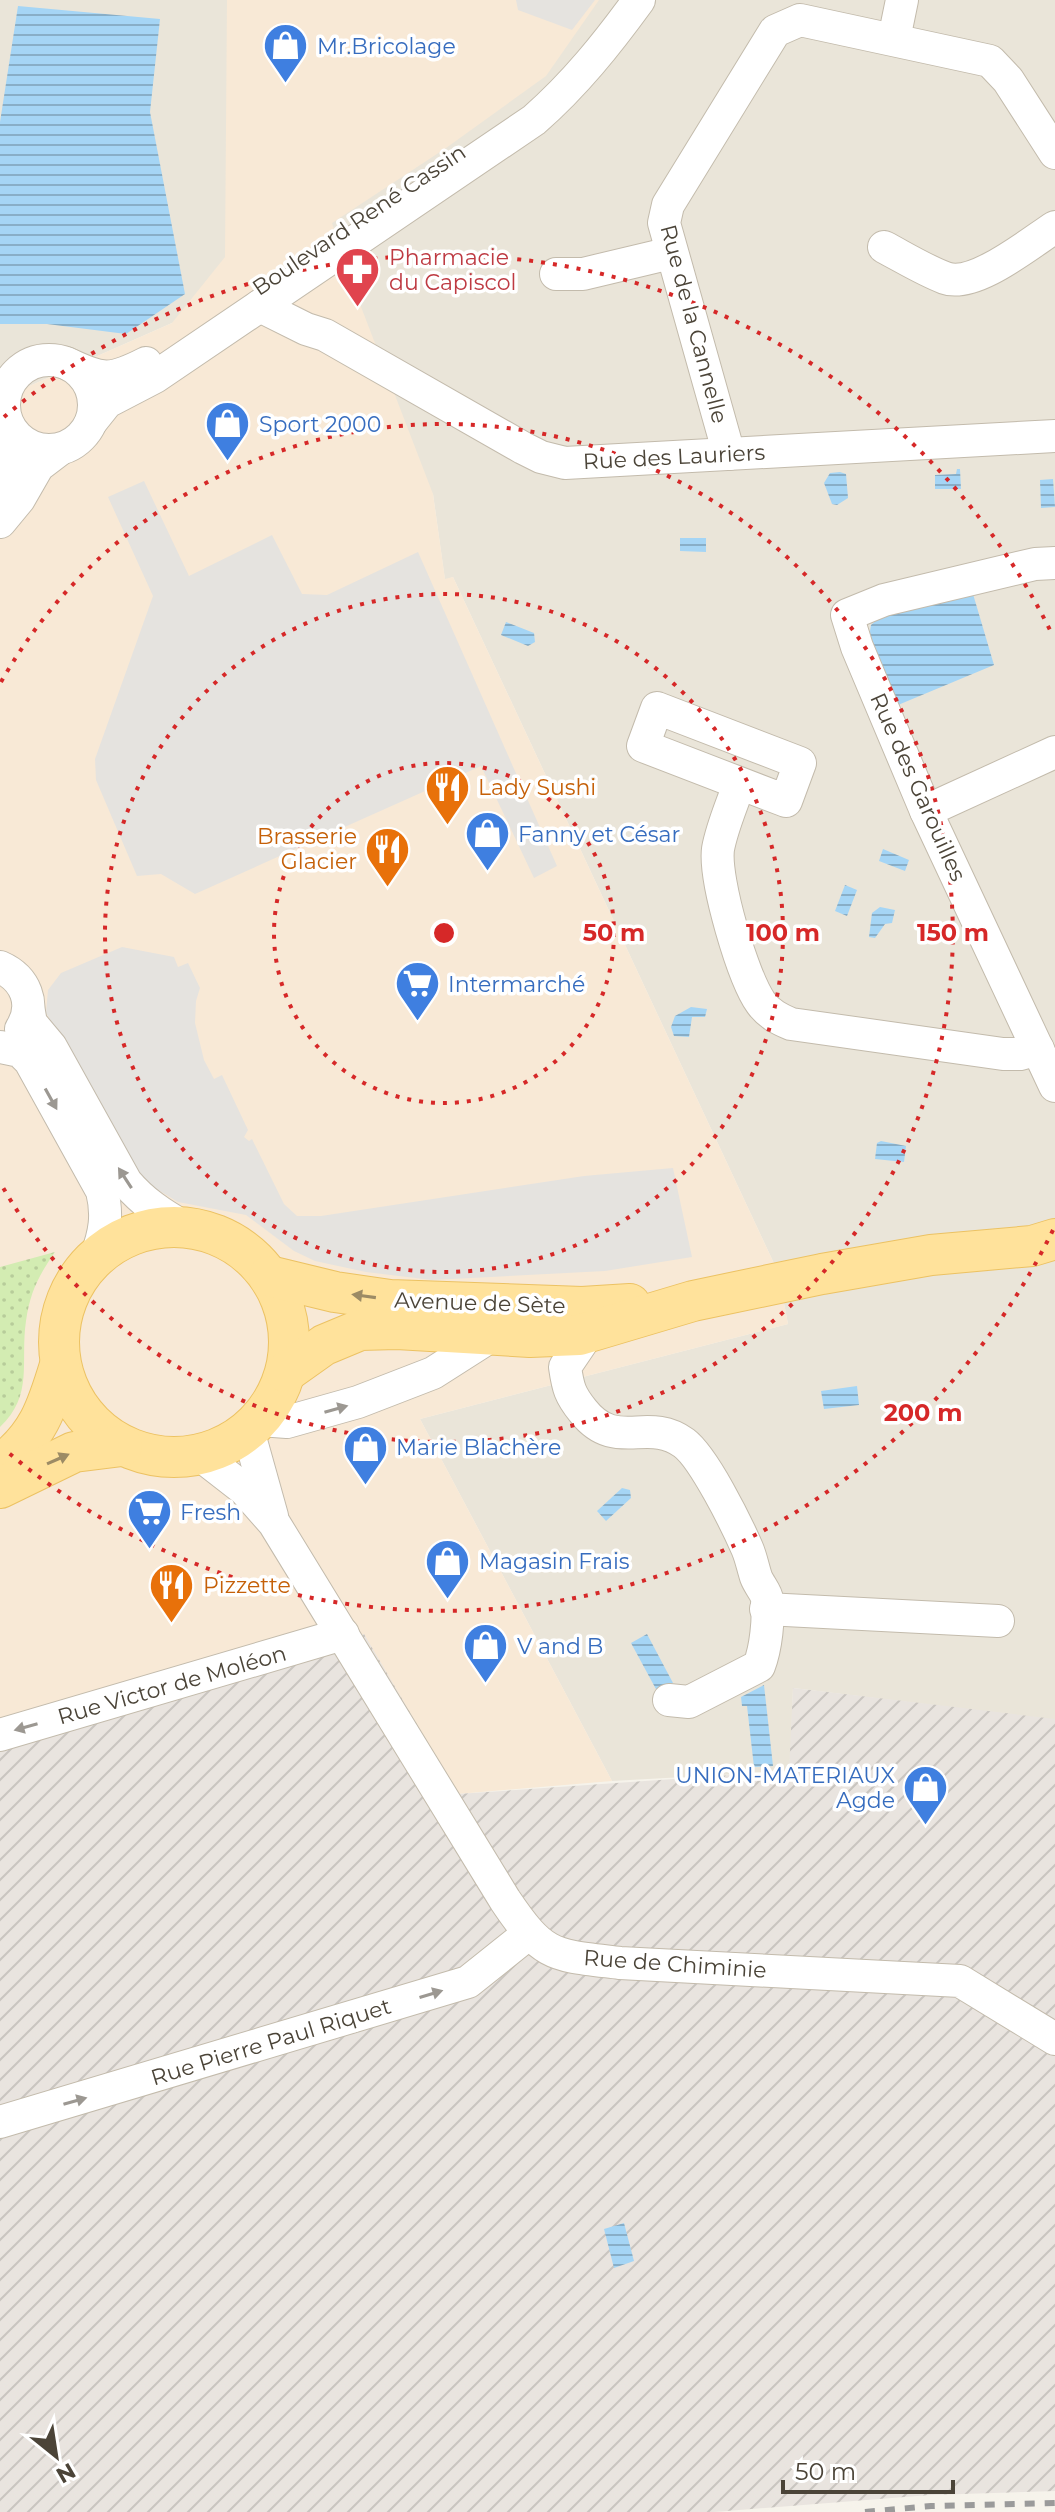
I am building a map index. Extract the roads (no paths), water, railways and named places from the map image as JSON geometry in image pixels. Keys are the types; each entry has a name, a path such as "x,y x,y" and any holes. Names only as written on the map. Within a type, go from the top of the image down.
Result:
{"main road":[{"path":"184,1227 217,1235 246,1252 269,1276 285,1308 290,1342 286,1372 274,1400 254,1425 240,1437 199,1454 172,1458 146,1455 122,1446 93,1426 72,1398 60,1365 58,1335 64,1306 77,1279 96,1257 122,1239 152,1229 184,1227"},
{"name":"Avenue de Sète","path":"286,1372 324,1345 360,1330 397,1329 505,1336 588,1333 693,1301 931,1255 1047,1245"},
{"name":"Avenue de Sète","path":"269,1276 335,1292 390,1300 582,1307 693,1301"},
{"path":"0,1465 32,1436 47,1408 60,1365"},
{"path":"0,1488 74,1452 122,1446"}],"street":[{"name":"Boulevard René Cassin","path":"54,362 99,378 122,376 146,363 352,226 522,106 552,82 583,48 618,0"},
{"name":"Boulevard René Cassin","path":"91,422 107,402 155,377 534,120 565,93 595,59 639,0"},
{"path":"894,39 902,0"},
{"name":"Rue de la Cannelle","path":"729,454 664,223 668,205 775,31 800,20 990,61 1008,80 1055,153"},
{"path":"884,247 948,280 966,279 981,274 1055,227"},
{"path":"556,274 583,274 671,253"},
{"path":"311,271 306,287 315,317 325,335"},
{"name":"Rue des Lauriers","path":"260,306 325,335 541,457 565,463 1055,436"},
{"path":"0,371 54,362"},
{"path":"0,488 14,460 5,418 4,398 8,384 29,364 54,362 78,370 93,394 91,422 84,435 38,466 19,499 0,522"},
{"path":"5,418 34,449 59,450"},
{"name":"Rue des Garouilles","path":"1055,563 1035,564 884,600 847,615 857,647 926,811 1055,1086"},
{"path":"926,811 1055,752"},
{"path":"739,784 722,832 718,874 744,970 762,1006 774,1017 791,1024 1003,1054 1020,1054 1038,1049"},
{"path":"0,967 13,973 23,983 28,995 31,1023 51,1047 126,1182 156,1212 184,1227"},
{"path":"0,1046 17,1035 29,1012"},
{"path":"0,1046 20,1051 30,1061 102,1191 106,1208 105,1231 96,1257"},
{"path":"588,1333 565,1367 569,1394 593,1424 606,1431 621,1434 662,1432 681,1441 696,1454 747,1548 757,1579 767,1597 763,1654 759,1666 689,1702 669,1700"},
{"path":"254,1425 287,1422 358,1402 433,1373 505,1336 565,1367"},
{"name":"Rue de Chiminie","path":"254,1425 274,1523"},
{"name":"Rue de Chiminie","path":"199,1454 244,1489 274,1523 528,1934 548,1949 565,1956 620,1963 960,1981 1055,2039"},
{"path":"766,1609 998,1624"},
{"name":"Rue Victor de Moléon","path":"0,1735 343,1634"},
{"name":"Rue Pierre Paul Riquet","path":"0,2122 468,1982 528,1934"}],"water":[{"path":"18,6 160,19 150,112 185,294 126,334 47,324 0,324 0,122"},
{"path":"960,469 961,489 935,489 935,475 956,474"},
{"path":"830,473 846,474 848,498 837,505 832,504 824,483"},
{"path":"1053,479 1055,507 1041,508 1040,480"},
{"path":"680,538 706,538 706,552 680,551"},
{"path":"973,594 994,665 898,705 868,644 871,625 882,615"},
{"path":"506,622 534,633 535,642 528,646 501,635"},
{"path":"883,849 909,860 905,871 879,861"},
{"path":"845,885 857,890 847,916 835,911"},
{"path":"880,907 895,910 892,923 885,924 875,938 869,937 872,913"},
{"path":"691,1007 707,1009 705,1017 692,1017 689,1037 674,1036 671,1027 675,1016"},
{"path":"881,1141 906,1146 904,1162 875,1159 877,1143"},
{"path":"857,1386 859,1405 824,1409 821,1391"},
{"path":"622,1488 630,1490 631,1498 606,1521 597,1511"},
{"path":"647,1634 673,1683 657,1691 631,1643"},
{"path":"764,1685 773,1766 754,1767 747,1706 742,1706 741,1697"},
{"path":"624,2223 634,2261 614,2268 604,2229"}],"railway":[{"path":"865,2512 931,2506 1055,2503"}],"place":[{"name":"Mr.Bricolage","path":"286,85"},
{"name":"Pharmacie du Capiscol","path":"358,309"},
{"name":"Sport 2000","path":"228,463"},
{"name":"Lady Sushi","path":"447,826"},
{"name":"Fanny et César","path":"487,873"},
{"name":"Brasserie Glacier","path":"388,888"},
{"name":"Intermarché","path":"417,1023"},
{"name":"Marie Blachère","path":"365,1486"},
{"name":"Fresh","path":"149,1551"},
{"name":"Magasin Frais","path":"448,1600"},
{"name":"Pizzette","path":"172,1624"},
{"name":"V and B","path":"486,1685"},
{"name":"UNION-MATERIAUX Agde","path":"926,1827"}]}
